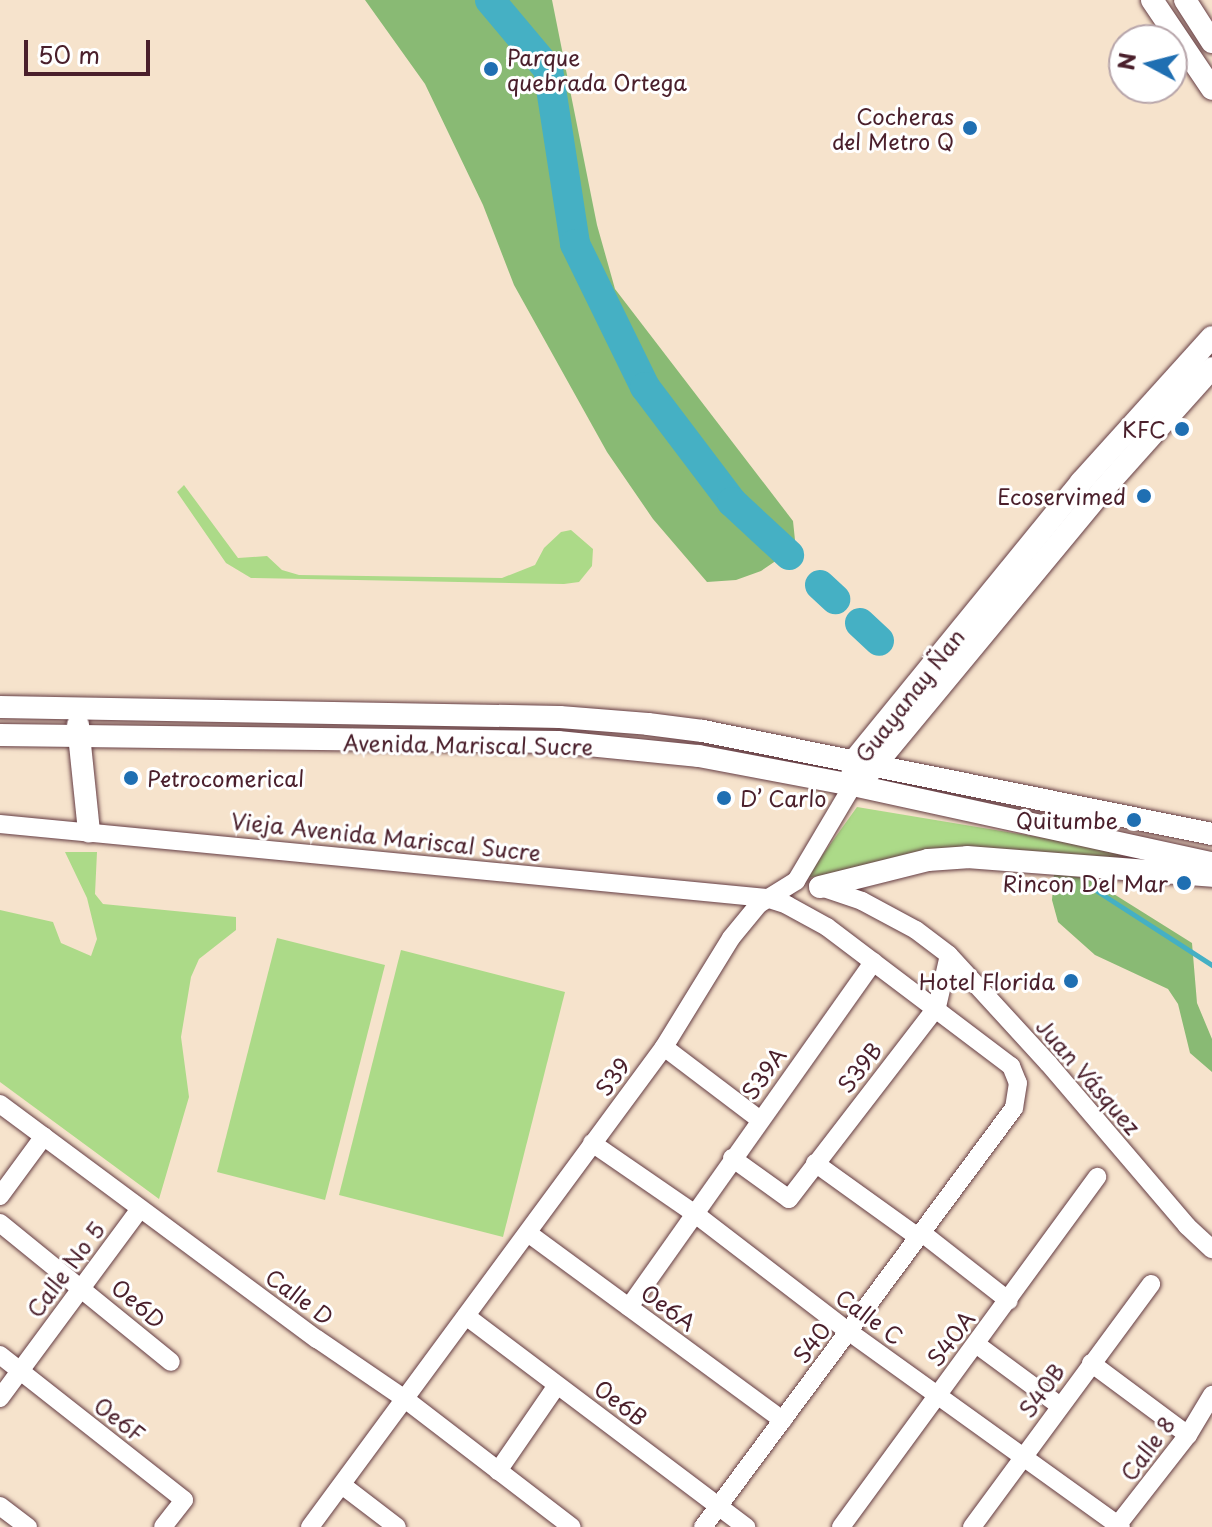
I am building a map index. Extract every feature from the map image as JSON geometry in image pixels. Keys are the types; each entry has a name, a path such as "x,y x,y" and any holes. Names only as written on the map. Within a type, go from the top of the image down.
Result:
{"main road":[{"path":"1152,0 1212,89"},
{"path":"1185,0 1212,42"},
{"name":"Guayanay Ñan","path":"853,774 1081,482 1212,337"},
{"name":"Guayanay Ñan","path":"876,768 1101,492 1212,368"},
{"name":"Avenida Mariscal Sucre","path":"0,707 586,719 703,731 1035,823 1212,863"},
{"path":"75,710 89,831"},
{"path":"284,741 286,713"},
{"name":"Avenida Mariscal Sucre","path":"0,735 80,739 558,742 853,774 876,768 1212,834"},
{"path":"820,887 928,860 967,857 1212,876"}],"street":[{"name":"S39","path":"310,1527 664,1047 731,938 766,898 796,881 853,774"},
{"name":"Vieja Avenida Mariscal Sucre","path":"0,824 766,898"},
{"name":"Juan Vásquez","path":"796,881 862,901 916,930 949,955 1048,1063 1187,1226 1212,1249"},
{"path":"766,898 787,905 827,927 937,1007"},
{"name":"S39B","path":"732,1158 789,1199 937,1007 949,955"},
{"name":"S39A","path":"629,1307 759,1119 873,962"},
{"name":"S40","path":"703,1527 1014,1108 1018,1083 1011,1066 937,1007"},
{"path":"664,1047 759,1119"},
{"name":"Calle D","path":"0,1104 140,1209 405,1399 562,1524"},
{"path":"0,1196 44,1136"},
{"name":"Calle C","path":"592,1143 694,1213 848,1331 938,1393 1118,1526"},
{"path":"815,1163 1009,1301"},
{"name":"S40A","path":"841,1527 1097,1177"},
{"name":"Calle No 5","path":"0,1398 140,1209"},
{"name":"Oe6D","path":"0,1223 171,1362"},
{"name":"Oe6A","path":"528,1233 783,1420"},
{"name":"S40B","path":"972,1527 1151,1284"},
{"name":"Oe6B","path":"466,1316 746,1527"},
{"path":"976,1344 1060,1406"},
{"name":"Oe6F","path":"0,1355 184,1500 163,1527"},
{"path":"1091,1363 1188,1435"},
{"path":"498,1471 557,1385"},
{"name":"Calle 8","path":"1118,1526 1188,1435 1212,1395"},
{"path":"342,1485 397,1527"},
{"path":"0,1506 28,1527"}],"green space":[{"path":"365,0 552,0 597,225 615,289 793,521 795,540 780,558 761,571 736,580 707,582 653,519 607,452 514,285 483,205 425,84"},
{"path":"184,485 238,558 267,556 282,570 299,575 502,578 535,565 544,548 561,532 571,530 593,549 592,566 579,582 564,584 251,578 226,563 177,492"},
{"path":"857,807 1123,851 1116,866 877,866 806,878"},
{"path":"65,852 97,852 95,894 103,904 236,917 236,930 199,959 191,977 181,1037 189,1097 159,1199 0,1082 0,910 53,922 61,943 91,956 97,939 87,898"},
{"path":"1054,874 1102,880 1109,891 1192,943 1197,1003 1212,1039 1212,1072 1190,1053 1178,1004 1168,989 1095,955 1058,922 1052,900"},
{"path":"277,938 385,965 325,1200 217,1172"},
{"path":"401,950 565,992 503,1237 339,1195"}],"waterway":[{"path":"490,0 548,69 575,244 645,387 732,502 789,555"},
{"path":"820,585 835,599"},
{"path":"860,623 879,641"},
{"path":"1097,891 1212,965"}],"place":[{"name":"Parque quebrada Ortega","path":"491,69"},
{"name":"Cocheras del Metro Q","path":"970,128"},
{"name":"KFC","path":"1182,429"},
{"name":"Ecoservimed","path":"1144,496"},
{"name":"Petrocomerical","path":"131,778"},
{"name":"D’ Carlo","path":"724,798"},
{"name":"Quitumbe","path":"1134,820"},
{"name":"Rincon Del Mar","path":"1184,883"},
{"name":"Hotel Florida","path":"1071,981"}]}
